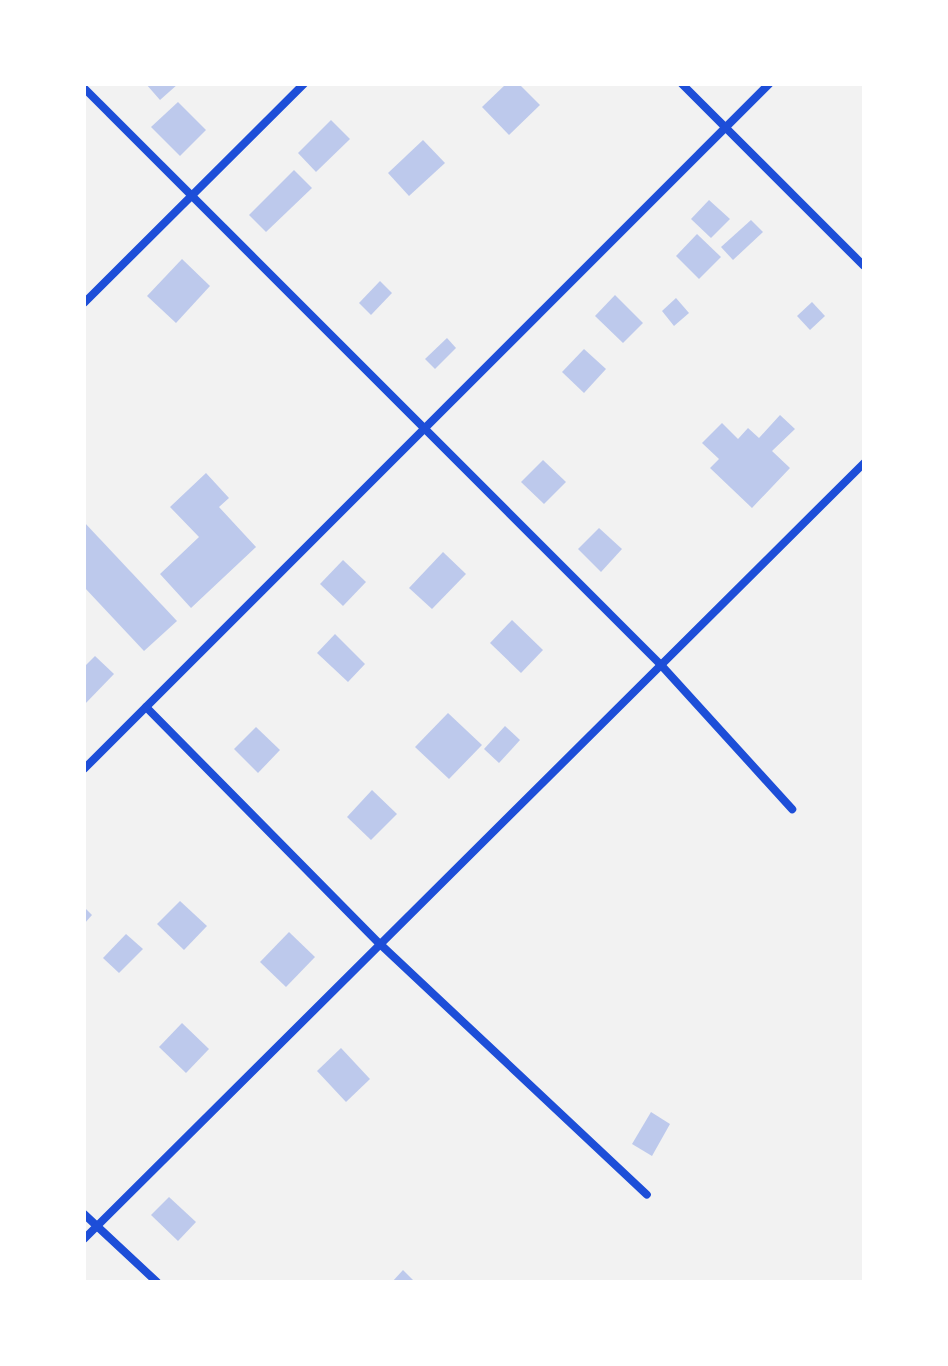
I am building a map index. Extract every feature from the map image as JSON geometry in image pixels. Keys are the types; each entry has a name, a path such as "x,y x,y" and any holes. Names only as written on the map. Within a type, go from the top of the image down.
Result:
{"street":[{"path":"84,303 304,84"},
{"path":"682,84 864,266"},
{"path":"84,769 769,84"},
{"path":"84,88 661,665 792,809"},
{"path":"84,1239 864,463"},
{"path":"146,707 380,944 647,1195"},
{"path":"84,1214 157,1282"}],"building":[{"path":"146,84 178,84 160,100"},
{"path":"506,84 519,84 540,105 509,135 482,107"},
{"path":"178,102 206,130 180,156 151,127"},
{"path":"331,120 350,139 316,172 298,153"},
{"path":"423,140 445,163 409,196 388,173"},
{"path":"294,170 312,188 266,232 249,215"},
{"path":"709,200 730,219 711,238 691,219"},
{"path":"751,220 763,232 733,260 721,247"},
{"path":"697,234 721,257 699,279 676,256"},
{"path":"182,259 210,286 176,323 147,296"},
{"path":"380,281 392,293 371,315 359,303"},
{"path":"615,295 643,323 623,343 595,316"},
{"path":"676,298 689,313 674,326 662,311"},
{"path":"812,302 825,316 810,330 797,316"},
{"path":"447,338 456,348 435,369 425,359"},
{"path":"584,349 606,369 584,393 562,372"},
{"path":"780,415 795,429 772,451 790,468 752,508 710,468 719,459 702,443 722,423 738,439 748,428 759,438"},
{"path":"543,460 566,482 544,504 521,482"},
{"path":"206,473 229,498 219,507 256,547 191,608 160,574 199,537 170,507"},
{"path":"84,522 177,621 144,651 84,587"},
{"path":"599,528 622,549 601,572 578,549"},
{"path":"443,552 466,574 432,609 409,588"},
{"path":"343,560 366,582 343,606 320,584"},
{"path":"512,620 543,650 521,673 490,643"},
{"path":"335,634 365,664 348,682 317,653"},
{"path":"95,656 114,674 84,705 84,667"},
{"path":"448,713 482,745 449,779 415,747"},
{"path":"505,726 520,740 499,763 484,749"},
{"path":"256,727 280,750 258,773 234,749"},
{"path":"372,790 397,814 371,840 347,817"},
{"path":"180,901 207,926 184,950 157,924"},
{"path":"84,907 92,915 84,924"},
{"path":"289,932 315,957 286,987 260,962"},
{"path":"126,934 143,949 119,973 103,958"},
{"path":"182,1023 209,1049 186,1073 159,1047"},
{"path":"341,1048 370,1079 346,1102 317,1071"},
{"path":"651,1112 670,1124 652,1156 632,1144"},
{"path":"169,1197 196,1222 178,1241 151,1215"},
{"path":"403,1270 415,1282 392,1282"}]}
